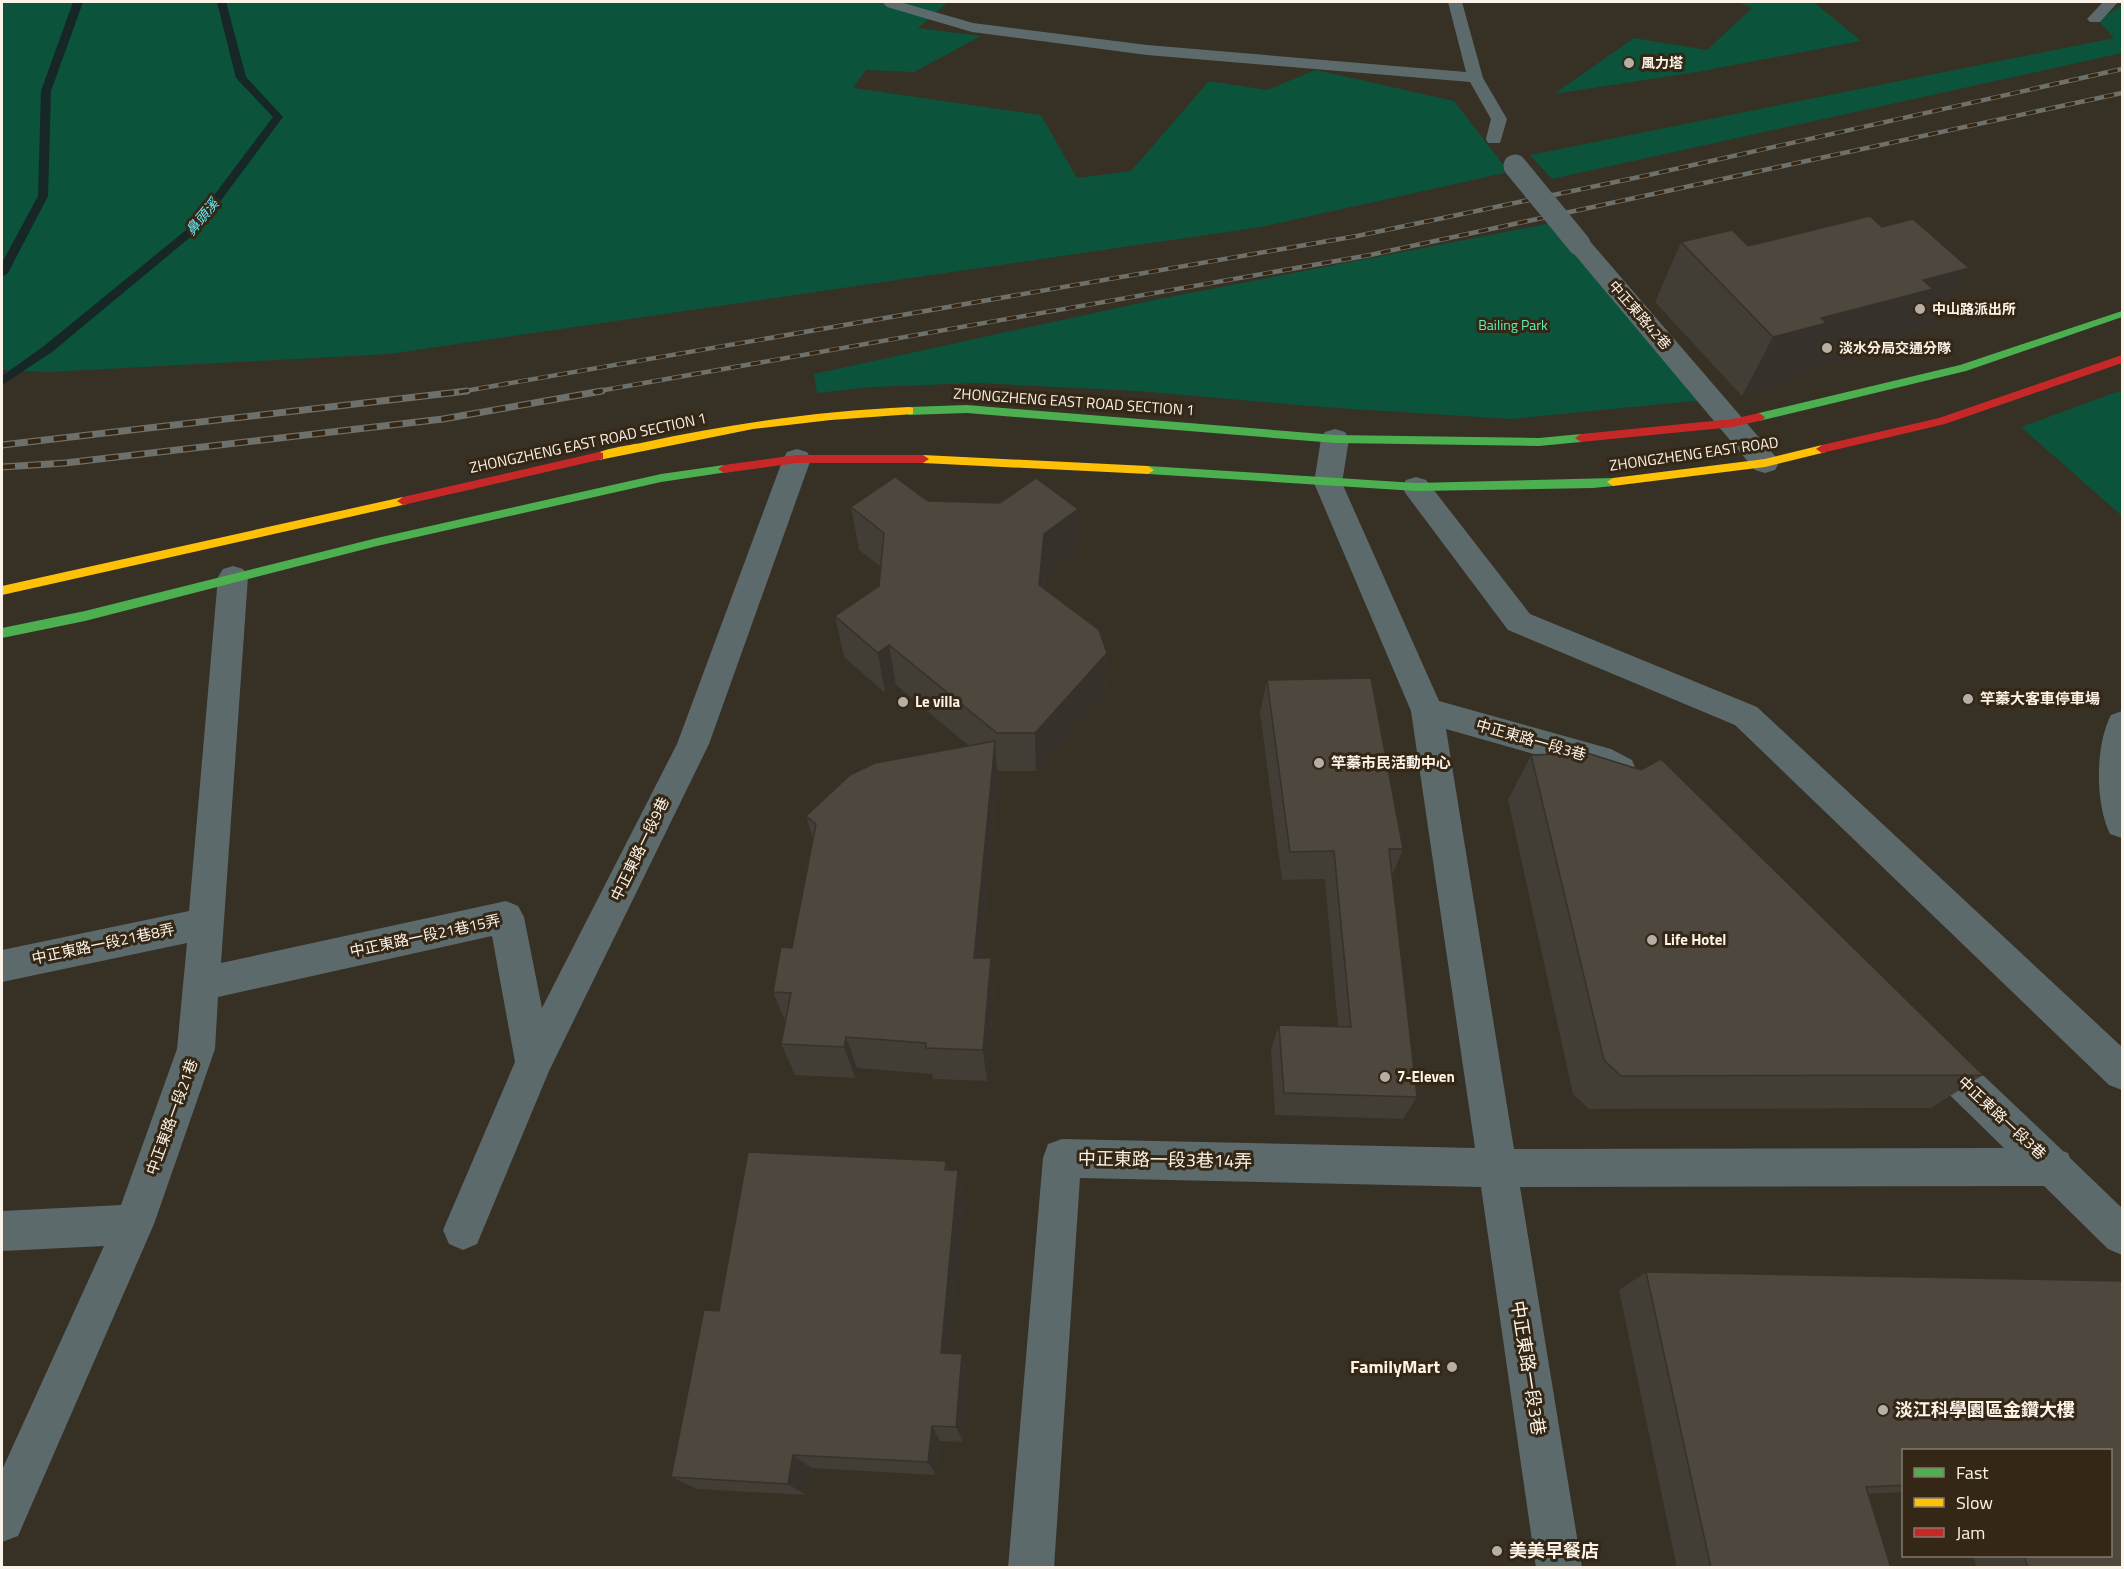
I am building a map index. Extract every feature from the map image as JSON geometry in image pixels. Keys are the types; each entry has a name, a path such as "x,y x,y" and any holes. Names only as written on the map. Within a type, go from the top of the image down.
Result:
{"main road":[{"name":"ZHONGZHENG EAST ROAD","path":"1335,439 1539,442 1733,423 1962,368 2122,314"},
{"name":"ZHONGZHENG EAST ROAD","path":"1328,483 1416,487 1593,484 1765,463 1941,421 2122,359"},
{"name":"ZHONGZHENG EAST ROAD SECTION 1","path":"2,591 268,533 679,437 842,413 968,409 1335,439"},
{"path":"2,633 85,616 233,577 661,478 797,459 919,459 1047,464 1210,473 1328,483"}],"street":[{"name":"中正東路42巷","path":"1515,166 1765,463"},
{"path":"1328,483 1335,439"},
{"name":"中正東路一段9巷","path":"463,1230 534,1062 693,744 797,459"},
{"name":"中正東路一段3巷","path":"1328,483 1427,711 1559,1568"},
{"path":"1416,487 1519,622 1746,716 2122,1072"},
{"name":"中正東路一段21巷","path":"2,1520 134,1224 196,1049 233,577"},
{"name":"中正東路一段3巷","path":"1427,711 1599,759 1649,783"},
{"path":"2122,724 2114,765 2122,825"},
{"name":"中正東路一段21巷15弄","path":"201,984 506,917 534,1062"},
{"name":"中正東路一段21巷8弄","path":"2,966 205,923"},
{"name":"中正東路一段3巷","path":"1916,1037 2054,1167 2122,1235"},
{"name":"中正東路一段3巷14弄","path":"1031,1568 1062,1158 1498,1168"},
{"name":"中正東路一段3巷","path":"1498,1168 2054,1167"},
{"path":"2,1232 134,1224"}],"lane":[{"path":"889,2 972,27 1146,50 1475,78"},
{"path":"1455,2 1475,78 1499,119 1494,139"},
{"path":"2095,19 2111,2"}],"green space":[{"path":"2,2 948,2 918,28 981,36 914,72 866,70 853,88 1041,115 1077,178 1131,171 1209,81 1267,90 1316,70 1454,101 1509,172 1261,227 389,354 50,372 2,370"},
{"path":"1738,2 1814,2 1861,41 1697,72 1554,94 1634,38 1707,50 1752,8"},
{"path":"2122,5 2122,53 1552,179 1530,155 2114,38 2098,20"},
{"name":"Bailing Park","path":"1552,223 1704,400 1511,419 1321,407 1138,391 978,383 872,387 817,393 814,374 1154,300"},
{"path":"2122,390 2122,516 2021,427"}],"building":[{"path":"1870,216 1882,227 1913,219 1969,268 1923,280 1933,289 1821,318 1827,323 1773,337 1681,242 1732,230 1748,246"},
{"path":"895,477 928,501 1000,503 1036,478 1078,509 1044,534 1039,585 1099,630 1107,653 1035,733 997,733 889,645 878,653 835,616 879,586 884,533 851,507"},
{"path":"1371,678 1403,849 1389,849 1417,1097 1284,1093 1279,1025 1351,1027 1334,851 1290,852 1267,680"},
{"path":"995,741 974,958 991,958 983,1050 926,1048 926,1043 846,1037 844,1047 781,1044 791,993 773,992 781,947 792,948 816,824 806,816 850,775 875,763"},
{"name":"Life Hotel","path":"1587,753 1641,770 1661,759 1983,1075 1621,1076 1604,1060 1531,755"},
{"path":"748,1152 946,1161 945,1170 958,1170 941,1353 962,1354 956,1427 932,1426 928,1462 793,1455 788,1484 671,1477 704,1310 719,1311"},
{"name":"淡江科學園區金鑽大樓","path":"1646,1272 2122,1281 2122,1568 2028,1568 2024,1557 2112,1557 2112,1449 1902,1449 1902,1485 1866,1487 1891,1568 1711,1568"}],"waterway":[{"name":"鼻頭溪","path":"2,273 43,196 46,91 78,2"},
{"name":"鼻頭溪","path":"2,381 48,349 195,228 278,117 241,78 221,2"}],"railway":[{"path":"460,392 1357,236 1644,176 2122,69"},
{"path":"593,392 1370,255 2122,93"},
{"path":"460,392 467,391"},
{"path":"2,467 65,463 443,419 602,391"},
{"path":"2,445 460,392"}],"traffic: fast":[{"path":"1759,417 1962,368 2122,314"},
{"path":"909,411 967,409 1335,439 1539,442 1581,438"},
{"path":"2,633 85,616 377,542 661,478 724,469"},
{"path":"1148,470 1416,487 1613,482"}],"traffic: slow":[{"path":"599,456 676,439 792,420 909,411"},
{"path":"1613,482 1765,463 1822,449"},
{"path":"923,459 1148,470"},
{"path":"2,591 403,501"}],"traffic: jam":[{"path":"1822,449 1941,421 2122,359"},
{"path":"1581,438 1733,423 1759,417"},
{"path":"403,501 599,456"},
{"path":"724,469 797,459 923,459"}],"place":[{"name":"風力塔","path":"1629,63"},
{"name":"中山路派出所","path":"1920,309"},
{"name":"淡水分局交通分隊","path":"1827,348"},
{"name":"竿蓁大客車停車場","path":"1968,699"},
{"name":"Le villa","path":"903,702"},
{"name":"竿蓁市民活動中心","path":"1319,763"},
{"name":"Life Hotel","path":"1652,940"},
{"name":"7-Eleven","path":"1385,1077"},
{"name":"FamilyMart","path":"1452,1367"},
{"name":"淡江科學園區金鑽大樓","path":"1883,1410"},
{"name":"美美早餐店","path":"1497,1551"}]}
